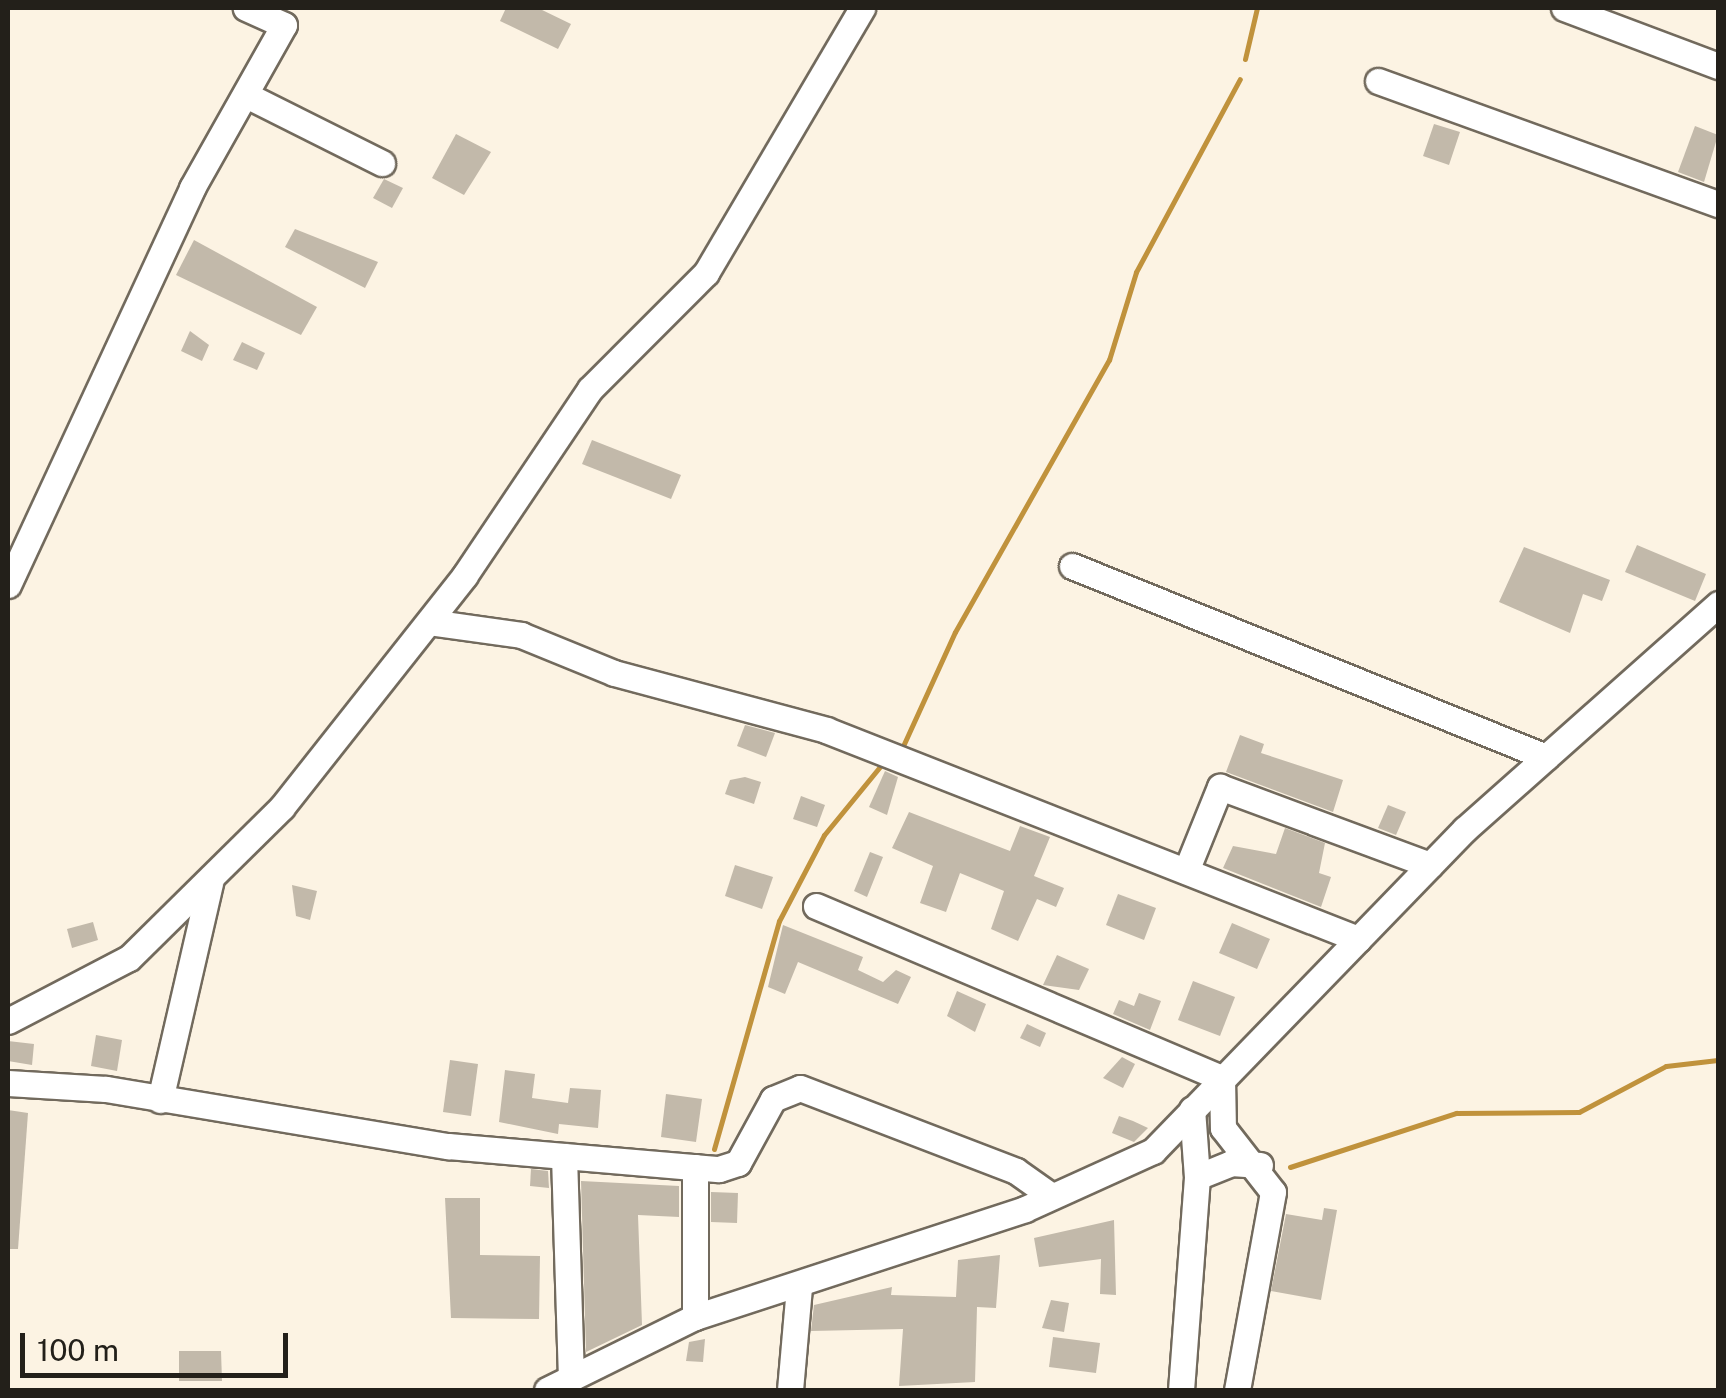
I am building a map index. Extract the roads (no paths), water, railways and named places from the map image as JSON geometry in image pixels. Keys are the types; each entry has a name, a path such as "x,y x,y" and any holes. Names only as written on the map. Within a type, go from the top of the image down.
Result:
{"street":[{"path":"8,585 192,188 248,96 289,16 246,8"},
{"path":"8,1021 98,980 210,883 429,622 590,389 706,274 862,8"},
{"path":"1564,8 1718,66"},
{"path":"1378,81 1718,204"},
{"path":"248,96 382,163"},
{"path":"1072,566 1546,757"},
{"path":"564,1156 559,1385 694,1317 799,1287 1050,1196 1153,1151 1430,865 1718,604"},
{"path":"429,622 521,635 614,673 826,730 1358,939"},
{"path":"1186,871 1220,787 1430,865"},
{"path":"160,1100 210,883"},
{"path":"816,906 1222,1078"},
{"path":"1222,1078 1223,1128 1260,1166 1273,1192 1237,1390"},
{"path":"8,1083 564,1156 695,1167 738,1163 773,1099 800,1088 1016,1171 1050,1196"},
{"path":"1181,1390 1197,1177 1192,1109"},
{"path":"1197,1177 1230,1163 1260,1166"},
{"path":"694,1317 695,1167"},
{"path":"790,1390 799,1287"}],"waterway":[{"path":"1245,59 1257,8"},
{"path":"903,746 955,632 1109,360 1136,272 1240,79"},
{"path":"714,1149 779,921 824,835 883,763"},
{"path":"1290,1167 1456,1113 1579,1112 1666,1066 1718,1060"}]}
